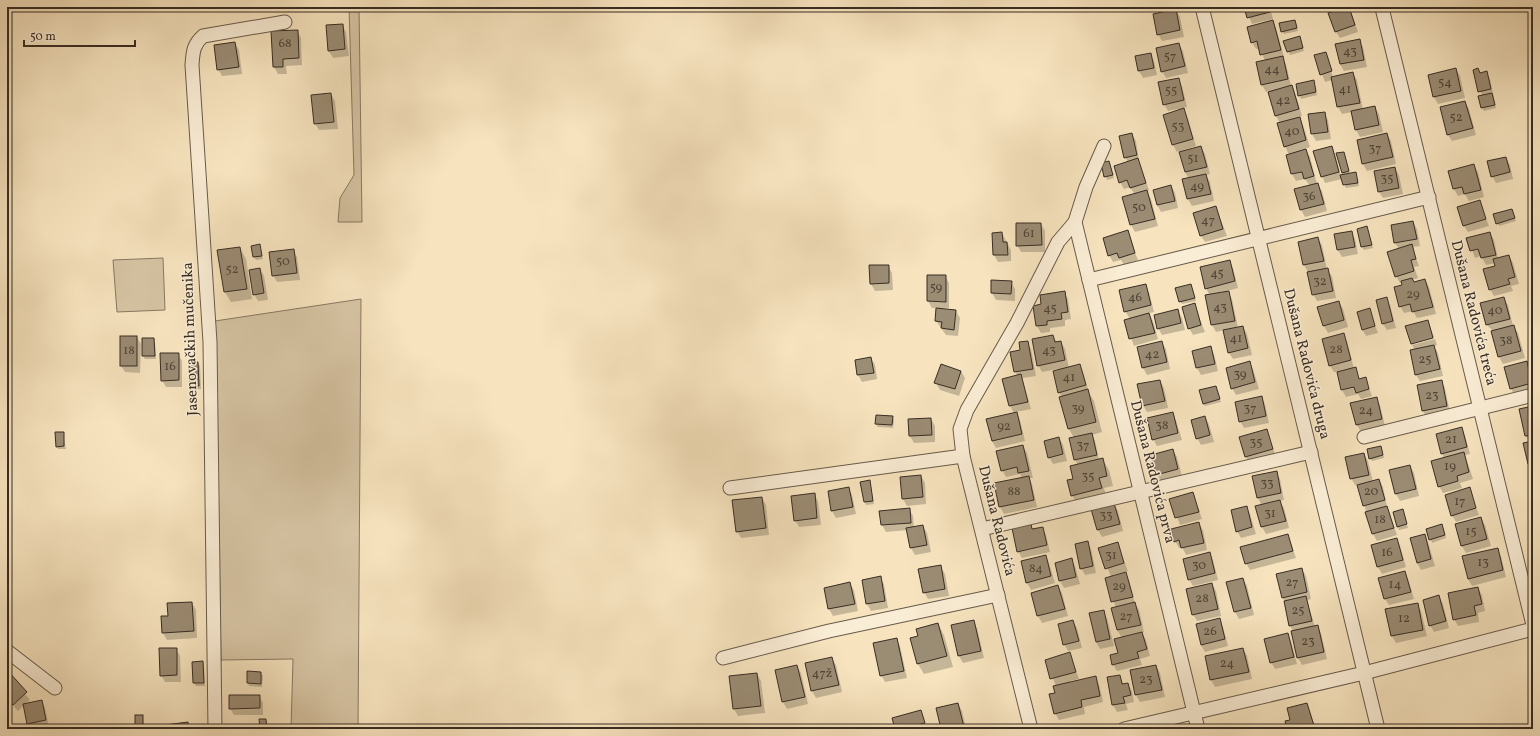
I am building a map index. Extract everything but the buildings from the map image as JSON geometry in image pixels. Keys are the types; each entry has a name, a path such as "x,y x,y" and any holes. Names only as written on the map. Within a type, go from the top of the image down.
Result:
{"street":[{"name":"Dušana Radovića druga","path":"1202,7 1378,729"},
{"name":"Dušana Radovića treća","path":"1382,8 1533,625"},
{"name":"Jasenovačkih mučenika","path":"215,729 210,342 192,65 194,48 196,43 203,36 285,22"},
{"path":"963,456 960,429 967,410 1017,323 1058,242 1075,222 1086,186 1104,146"},
{"path":"1089,280 1429,197"},
{"name":"Dušana Radovića prva","path":"1075,222 1198,729"},
{"path":"1364,437 1533,395"},
{"path":"982,529 1311,452"},
{"name":"Dušana Radovića","path":"730,488 963,456 1031,729"},
{"path":"724,658 829,631 998,595"},
{"path":"1124,729 1364,673 1533,629"},
{"path":"7,651 55,688"}],"shaded area":[{"path":"349,7 359,7 362,222 338,222 340,198 354,175"},
{"path":"163,258 165,310 117,312 113,260"},
{"path":"361,299 358,729 291,729 293,659 221,660 215,321"}]}
